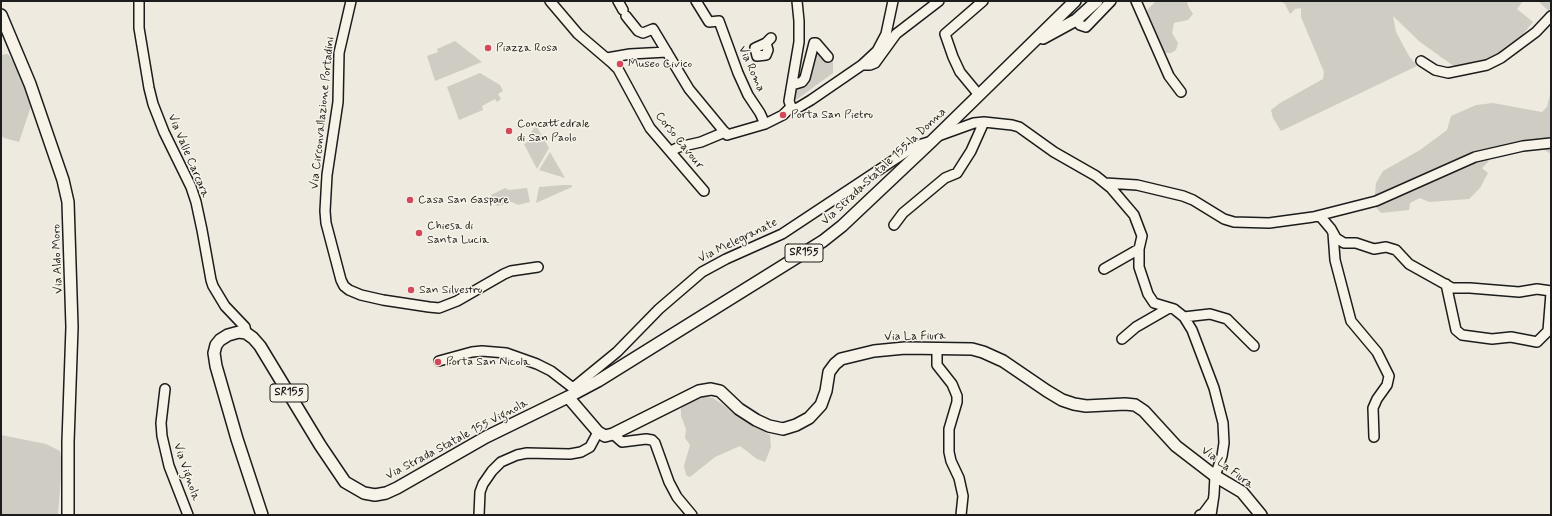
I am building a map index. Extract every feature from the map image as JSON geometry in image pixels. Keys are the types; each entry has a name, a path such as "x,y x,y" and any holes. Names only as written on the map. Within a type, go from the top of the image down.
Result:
{"main road":[{"path":"1050,30 1076,20 1097,1"},
{"path":"1071,5 1076,20"},
{"path":"1050,30 1071,5"},
{"name":"Via Aldo Moro","path":"1,15 30,84 63,180 68,202 72,327 68,442 68,515"},
{"name":"Via Strada Statale 155 la Donna","path":"544,409 598,381 823,241 842,226 1027,49 1050,30"},
{"path":"246,333 239,332 228,335 220,340 216,345 214,352 216,366 233,425 262,515"},
{"name":"Via Strada Statale 155 Vignola","path":"246,333 260,346 336,471 345,482 364,493 375,495 386,493 397,488 486,437 544,409"},
{"name":"Via La Fiura","path":"614,434 699,391 711,388 720,391 739,410 756,420 769,426 783,429 796,425 810,418 821,405 826,391 829,372 834,364 841,359 874,351 904,348 972,349 1003,361 1047,391 1074,404 1086,406 1125,404 1135,405 1144,411 1176,446 1215,476 1242,492 1261,515"},
{"path":"573,393 598,432 605,436 614,434"}],"street":[{"name":"Via Valle Carcara","path":"139,1 140,35 153,104 196,202 213,286 225,306 245,327 246,333"},
{"name":"Via Circonvallazione Portadini","path":"351,1 339,53 338,102 327,175 325,216 342,283 353,292 383,300 429,308 439,308 457,302 511,271 538,267"},
{"name":"Corso Cavour","path":"550,1 578,34 609,58 618,69 650,128 704,191"},
{"name":"Via Roma","path":"696,1 709,22 719,21 738,73 748,95 760,113 765,124"},
{"path":"791,107 789,101 799,42 800,21 797,1"},
{"path":"791,107 799,108 862,65 877,51 883,43 886,34 893,1"},
{"path":"862,65 870,65 875,63 896,34 939,1"},
{"path":"979,95 960,72 952,57 945,34 981,1"},
{"path":"1076,20 1080,25 1086,27 1111,1"},
{"path":"1136,1 1169,76 1181,92"},
{"path":"622,9 638,31 643,33 653,29 689,89 727,135 765,124 783,115 791,107"},
{"path":"1421,61 1435,70 1448,73 1487,65 1501,58 1536,32 1551,16"},
{"path":"792,85 802,82 805,78 814,43 816,43 828,57"},
{"path":"609,58 630,54 656,54 667,52"},
{"path":"894,225 903,213 945,178 957,173 971,151 984,122"},
{"name":"Via Melegranate","path":"573,393 617,352 644,323 698,275 726,259 782,234 915,146 966,125 984,122 1012,125 1019,128 1054,152 1084,168 1105,183 1134,215 1142,236 1139,249 1139,267 1148,294 1154,303 1174,309 1184,317"},
{"path":"671,151 679,147 701,142 725,132"},
{"path":"1105,183 1137,185 1183,196 1193,200 1224,219 1234,222 1269,223 1320,216 1376,200 1475,157 1523,146 1551,143"},
{"path":"1320,216 1336,238 1344,243 1356,243 1374,249 1386,247 1396,250 1409,264 1446,284 1452,288 1519,292 1537,289 1551,292 1548,331 1536,342 1511,337 1492,339 1462,335 1456,330 1446,284"},
{"path":"1333,233 1335,260 1351,321 1377,352 1388,376 1387,385 1377,399 1373,408 1374,437"},
{"path":"1104,269 1139,249"},
{"path":"1122,339 1136,327 1169,308"},
{"path":"1211,515 1215,476 1222,456 1224,443 1222,423 1214,388 1203,354 1184,317 1210,314 1227,319 1254,346"},
{"path":"937,349 937,365 952,384 957,396 949,440 951,460 959,478 963,496 961,515"},
{"path":"439,361 472,352 482,351 506,353 538,364 563,379 573,393"},
{"name":"Via Vignola","path":"166,389 161,423 162,436 169,466 188,515"},
{"path":"479,515 480,492 483,484 492,471 501,462 517,455 527,453 570,454 581,452 590,447 598,432"},
{"path":"614,434 622,442 646,439 652,440 655,443 669,482 677,497 692,515"},
{"path":"1200,515 1203,514 1213,501"}],"shaded area":[{"path":"1156,1 1187,1 1193,14 1188,20 1174,23 1172,33 1178,43 1176,50 1171,53 1162,53 1146,14 1148,9"},
{"path":"1280,1 1523,1 1517,9 1533,22 1505,56 1455,67 1420,42 1393,16 1396,32 1409,56 1417,66 1281,131 1273,118 1271,110 1280,103 1323,79 1324,72 1301,17 1301,8 1295,9 1290,14 1285,4"},
{"path":"1538,1 1551,1 1551,13"},
{"path":"455,41 482,62 435,81 427,56 438,52 437,49"},
{"path":"811,43 826,63 833,57 833,73 796,100 793,98 794,89 800,79"},
{"path":"8,54 20,72 32,103 19,142 4,138 1,135 1,55"},
{"path":"480,73 500,85 503,91 498,94 501,99 497,102 495,99 482,106 483,110 459,120 447,87"},
{"path":"1551,91 1551,154 1528,143 1494,151 1488,162 1482,168 1488,173 1480,188 1469,199 1429,202 1420,198 1410,203 1409,210 1381,213 1374,205 1376,183 1383,171 1420,150 1447,130 1451,116 1476,105 1493,103 1542,112 1547,107"},
{"path":"536,125 549,148 537,169 524,144 529,141 528,137"},
{"path":"550,152 565,178 539,170"},
{"path":"572,185 572,187 536,203 539,187"},
{"path":"505,188 509,190 527,188 530,202 518,205 512,202 497,206 491,195"},
{"path":"700,396 713,398 770,435 771,447 765,462 757,459 740,446 715,457 690,477 686,475 684,466 690,445 685,438 686,429 681,416 681,408"},
{"path":"1,435 46,444 60,451 62,464 58,515 1,515"}],"place":[{"name":"Piazza Rosa","path":"488,48"},
{"name":"Museo Civico","path":"620,64"},
{"name":"Porta San Pietro","path":"783,115"},
{"name":"Concattedrale di San Paolo","path":"509,131"},
{"name":"Casa San Gaspare","path":"410,200"},
{"name":"Chiesa di Santa Lucia","path":"419,233"},
{"name":"San Silvestro","path":"411,290"},
{"name":"Porta San Nicola","path":"438,362"}]}
